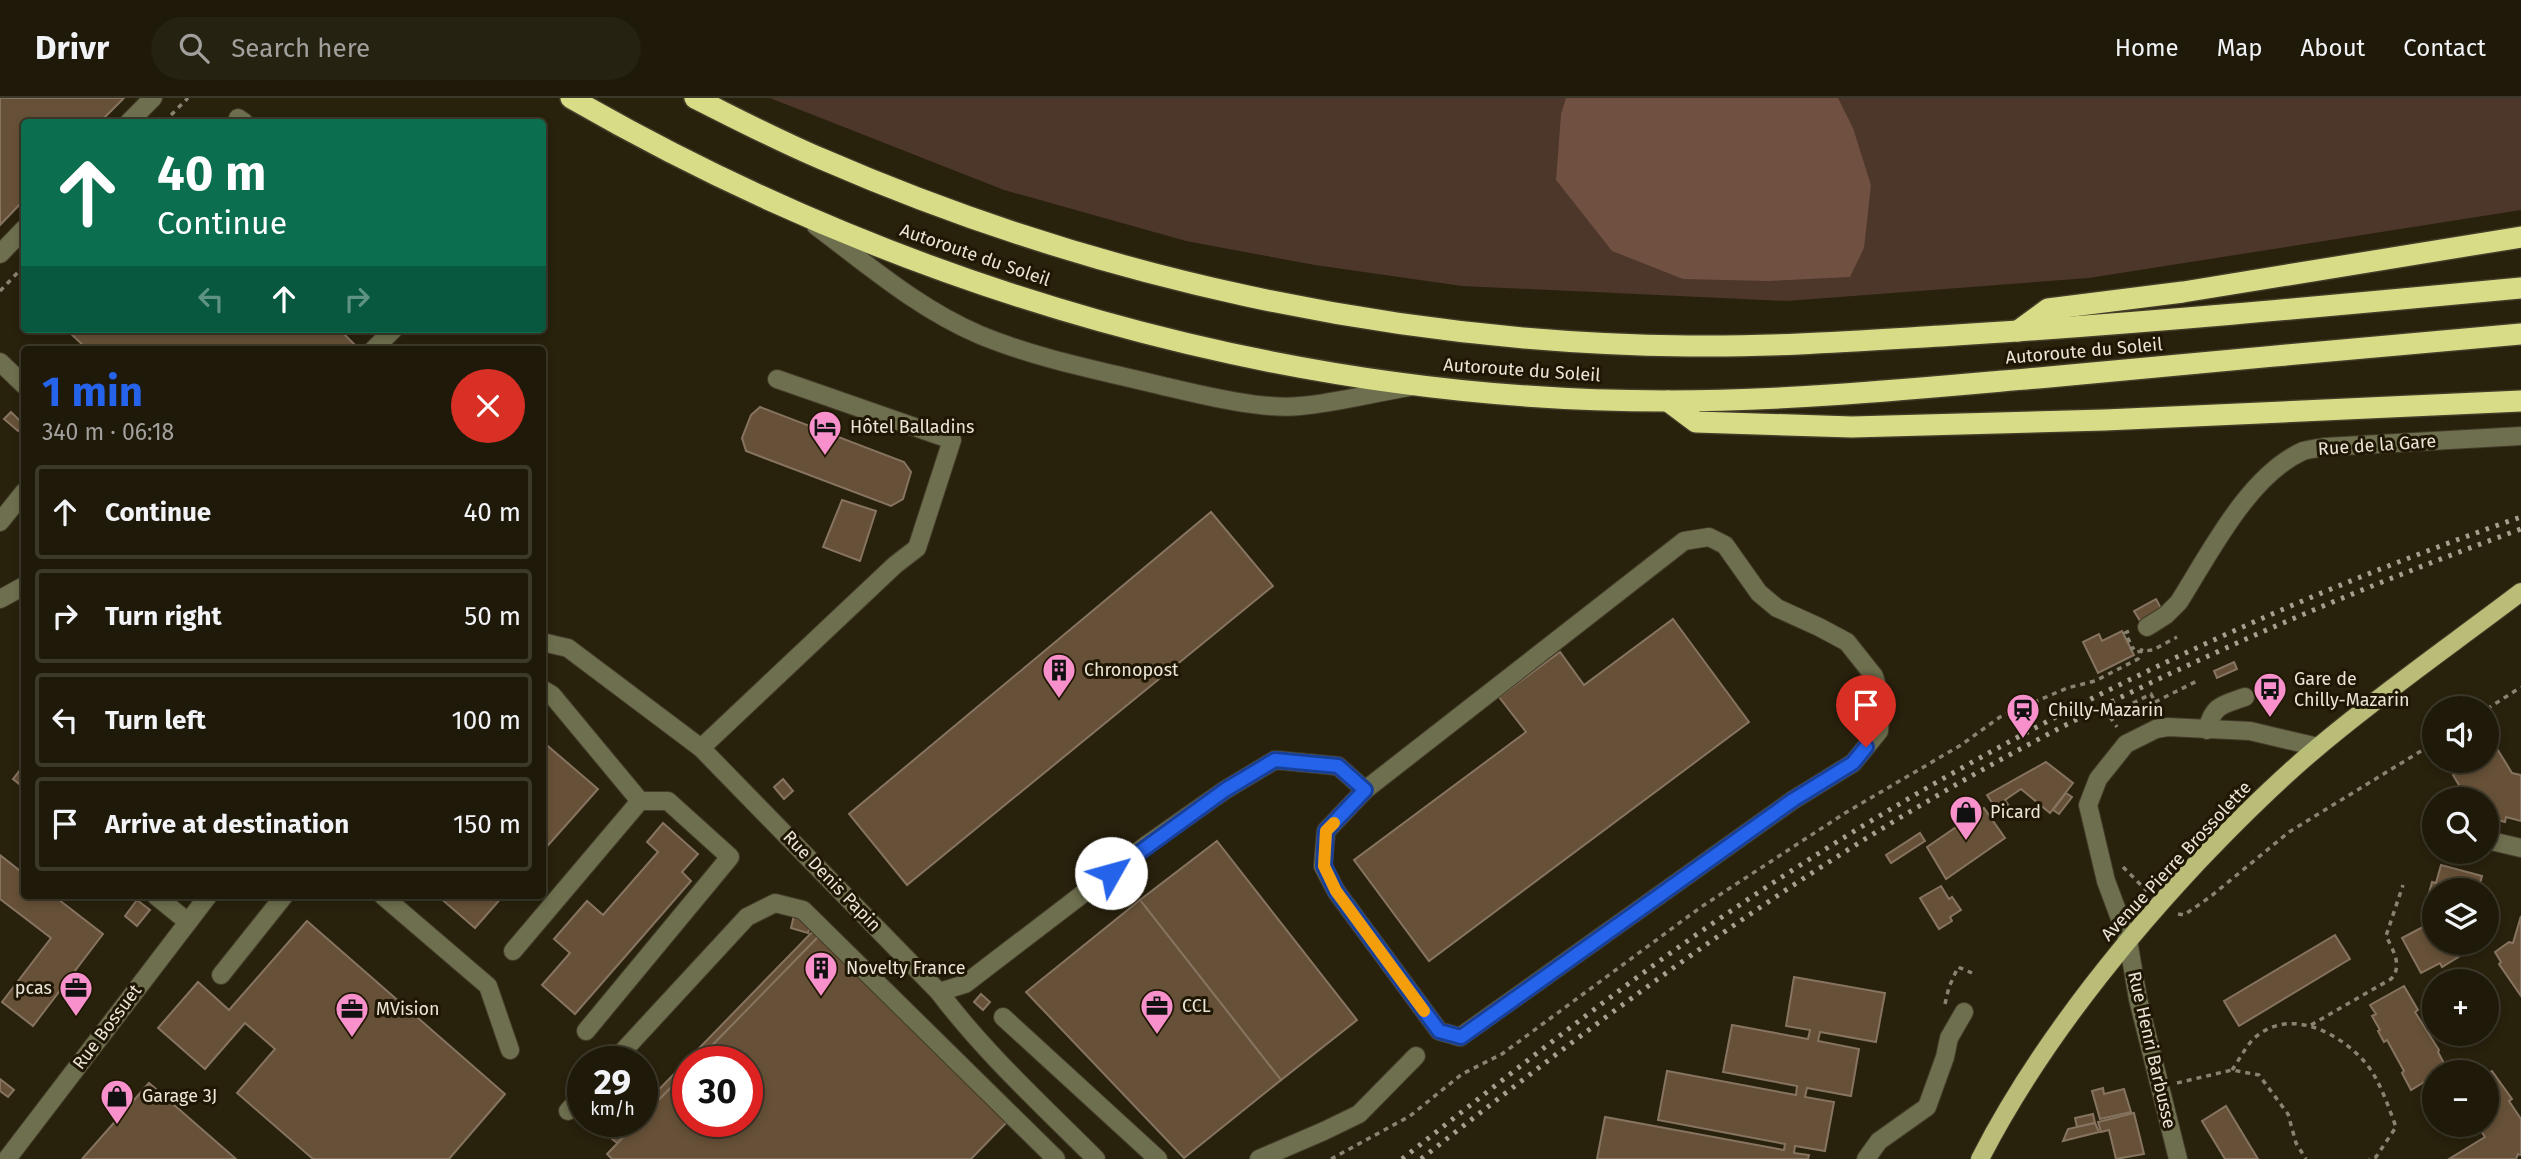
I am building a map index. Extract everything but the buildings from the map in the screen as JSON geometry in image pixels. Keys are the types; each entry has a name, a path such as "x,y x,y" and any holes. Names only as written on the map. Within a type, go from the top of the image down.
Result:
{"highway":[{"name":"Autoroute du Soleil","path":"571,98 702,168 797,211 879,246 984,284 1125,327 1255,358 1420,385 1519,396 1668,401 1847,394 2521,334"},
{"name":"Autoroute du Soleil","path":"695,98 822,159 1016,233 1138,269 1227,291 1389,322 1582,341 1687,346 1793,344 2018,331 2521,288"},
{"path":"2018,331 2048,309 2183,292 2521,237"},
{"path":"1668,401 1696,422 1852,427 2119,420 2521,401"}],"main road":[{"name":"Avenue Pierre Brossolette","path":"1980,1158 2015,1099 2093,982 2236,822 2318,747 2521,592"}],"street":[{"path":"132,119 153,98"},
{"path":"797,211 934,311 979,334 1044,357 1233,400 1298,407 1420,385"},
{"path":"0,254 21,232"},
{"path":"377,346 390,333"},
{"path":"0,362 21,382"},
{"path":"701,748 895,565 917,548 952,440 777,379"},
{"name":"Rue de la Gare","path":"2147,627 2166,615 2179,602 2245,500 2263,479 2305,451 2325,447 2521,436"},
{"path":"0,522 21,496"},
{"path":"1709,537 1725,545 1759,593 1777,608 1847,642 1874,676 1881,699 1879,731 1853,763 1793,800 1461,1037 1439,1031 1336,891 1324,866 1326,831 1365,790 1684,541 1709,537"},
{"path":"0,599 21,588"},
{"name":"Rue Denis Papin","path":"546,643 568,648 701,748 939,992 999,1061 1096,1159"},
{"path":"546,691 552,695 640,801"},
{"path":"2207,730 2211,714 2221,706 2245,697 2237,716 2237,731"},
{"name":"Rue Henri Barbusse","path":"2178,1159 2138,999 2128,940 2106,881 2088,805 2098,779 2126,744 2156,729 2168,727 2249,731 2318,747"},
{"path":"939,992 965,984 1148,844 1225,790 1275,760 1338,766 1365,790"},
{"path":"513,951 640,801 668,801 730,857 586,1031"},
{"path":"2499,843 2521,848"},
{"path":"160,899 188,922"},
{"name":"Rue Bossuet","path":"7,1159 206,899"},
{"path":"221,975 282,899"},
{"path":"386,899 488,986 510,1050"},
{"path":"628,1046 747,917 775,903 803,910 1056,1159"},
{"path":"1866,1159 1879,1141 1927,1107 1945,1057 1948,1038 1964,1013"},
{"path":"1003,1017 1158,1159"},
{"path":"1259,1159 1359,1114 1416,1056"}],"path":[{"path":"167,119 188,98"},
{"path":"0,292 21,269"},
{"path":"2130,649 2133,648 2135,652 2153,650 2177,637"},
{"path":"1331,1159 1410,1116 1462,1074 1502,1054 1701,907 1845,813 1961,745 2000,717 2067,688 2095,681 2138,659 2141,646"},
{"path":"2155,702 2199,680"},
{"path":"2499,701 2521,687"},
{"path":"2115,712 2151,694 2161,715"},
{"path":"2110,718 2113,723"},
{"path":"2184,915 2289,832 2422,750"},
{"path":"2121,866 2147,891"},
{"path":"2232,1070 2255,1037 2273,1026 2311,1025 2391,979 2397,967 2394,952 2386,936 2388,923 2403,885"},
{"path":"2311,1025 2332,1036 2364,1061 2384,1095 2396,1128 2376,1158 2369,1159"},
{"path":"2161,1086 2232,1070 2259,1075 2288,1114 2296,1143 2306,1159"}],"shaded area":[{"path":"770,98 2521,98 2521,210 2089,278 1787,301 1462,286 1315,265 1186,241 1004,190"},
{"path":"1566,98 1838,98 1853,128 1871,185 1864,248 1850,277 1768,281 1683,279 1612,251 1556,180 1561,114"}],"railway":[{"path":"1402,1159 1572,1026 1676,949 1875,818 2083,703 2190,651 2299,602 2521,517"},
{"path":"1421,1159 1669,971 1796,883 1928,801 2071,722 2218,652 2368,588 2521,529"}],"slow traffic":[{"path":"1334,823 1326,831 1324,866 1336,891 1424,1011"}],"place":[{"name":"Hôtel Balladins","path":"825,457"},
{"name":"Chronopost","path":"1059,700"},
{"name":"Gare de Chilly-Mazarin","path":"2270,719"},
{"name":"Chilly-Mazarin","path":"2023,740"},
{"name":"Picard","path":"1966,842"},
{"name":"Novelty France","path":"821,998"},
{"name":"pcas","path":"76,1018"},
{"name":"CCL","path":"1157,1036"},
{"name":"MVision","path":"352,1039"},
{"name":"Garage 3J","path":"117,1126"}],"route":[{"path":"1111,873 1225,790 1275,760 1338,766 1365,790 1326,831 1324,866 1336,891 1439,1031 1461,1037 1793,800 1853,763 1866,747"}]}
